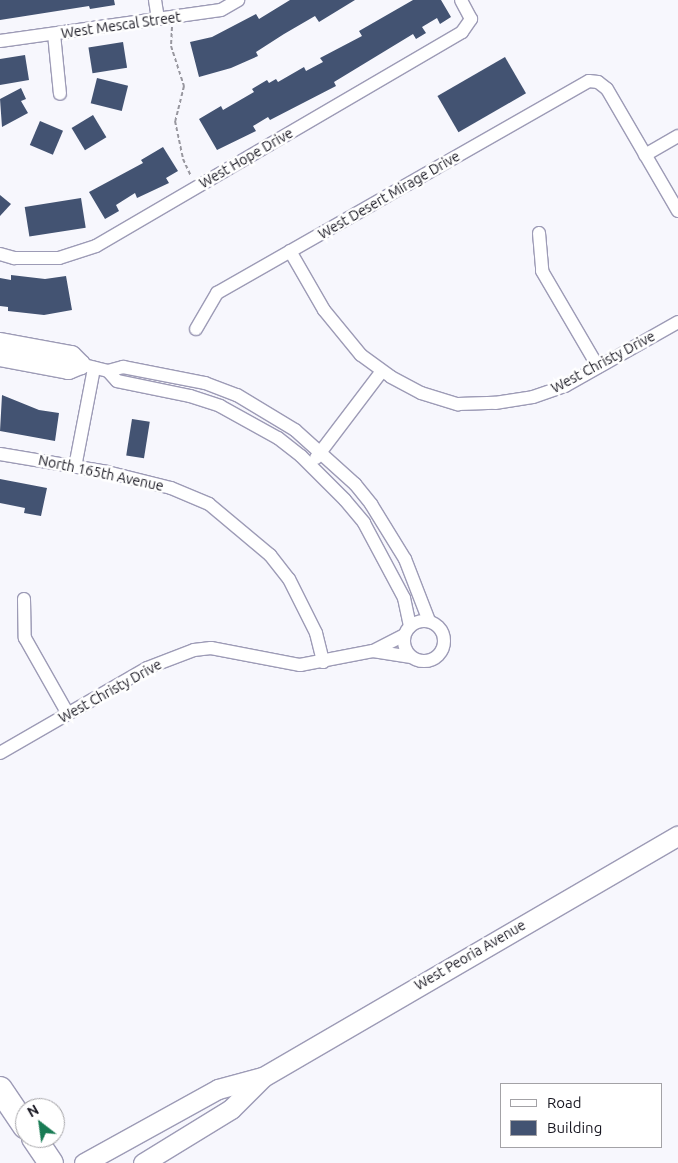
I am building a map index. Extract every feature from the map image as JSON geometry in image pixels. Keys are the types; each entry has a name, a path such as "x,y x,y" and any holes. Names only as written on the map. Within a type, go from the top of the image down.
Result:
{"highway":[{"path":"0,1089 15,1111"},
{"path":"41,1148 51,1163"}],"main road":[{"path":"0,342 71,355 87,366"},
{"path":"0,356 68,369 87,366"},
{"name":"West Peoria Avenue","path":"143,1163 231,1109 263,1077 678,835"},
{"name":"West Peoria Avenue","path":"84,1163 218,1089 263,1077"}],"street":[{"path":"155,0 164,18"},
{"name":"West Mescal Street","path":"0,41 221,10 238,0"},
{"name":"West Hope Drive","path":"0,254 14,258 59,258 96,246 469,26 470,19 461,0"},
{"path":"54,34 60,94"},
{"name":"West Desert Mirage Drive","path":"196,329 217,293 589,81 598,82 607,89 645,155"},
{"path":"678,136 645,155 678,211"},
{"path":"539,232 542,271 598,367"},
{"name":"West Christy Drive","path":"290,251 341,334 382,370 421,393 458,404 495,403 533,397 565,386 678,322"},
{"path":"75,467 87,366 108,371 123,367 174,377 236,395 295,430 355,484 391,534 405,559 429,621 443,634 440,653 429,661 373,651"},
{"path":"311,465 382,370"},
{"path":"108,371 116,381 190,396 220,406 278,438 311,465 346,500 378,546 404,598 407,630 403,645 410,657"},
{"name":"North 165th Avenue","path":"0,454 75,467 170,488 208,504 238,526 270,555 289,579 316,633 323,662"},
{"path":"24,599 25,638 68,714"},
{"path":"373,651 407,630 429,621"},
{"name":"West Christy Drive","path":"0,753 147,668 194,650 211,648 300,665 373,651"}],"path":[{"path":"164,18 184,86 175,121 183,159 197,187"}],"building":[{"path":"0,0 114,0 115,5 90,9 89,6 0,20"},
{"path":"290,0 355,0 319,22 315,16 256,52 258,56 231,68 199,77 190,42 212,37 256,14 259,19"},
{"path":"413,0 441,0 451,17 440,24 437,18 422,27 426,33 416,39 413,34 334,82 336,86 270,120 268,117 253,126 256,131 217,150 199,119 221,106 223,110 254,92 252,89 267,80 269,83 276,79 278,82 304,67 306,71 323,62 320,58 362,36 359,31"},
{"path":"123,42 127,68 92,73 88,47"},
{"path":"25,55 29,80 0,85 0,59"},
{"path":"505,57 526,93 458,132 437,96"},
{"path":"97,78 128,86 122,111 91,103"},
{"path":"21,88 26,99 21,101 28,113 2,127 0,99"},
{"path":"93,115 106,137 85,150 72,128"},
{"path":"40,121 63,131 53,155 30,145"},
{"path":"163,147 178,171 166,178 169,183 137,198 135,193 116,205 119,211 105,219 89,192 143,163 141,160"},
{"path":"0,195 11,204 0,216"},
{"path":"81,198 86,228 29,237 25,207"},
{"path":"11,275 45,279 66,276 72,310 44,315 8,311 8,307 0,306 0,278 11,280"},
{"path":"2,395 39,410 59,413 55,441 0,431"},
{"path":"132,419 150,422 144,458 126,456"},
{"path":"0,479 47,488 41,516 24,513 25,508 0,503"}]}
